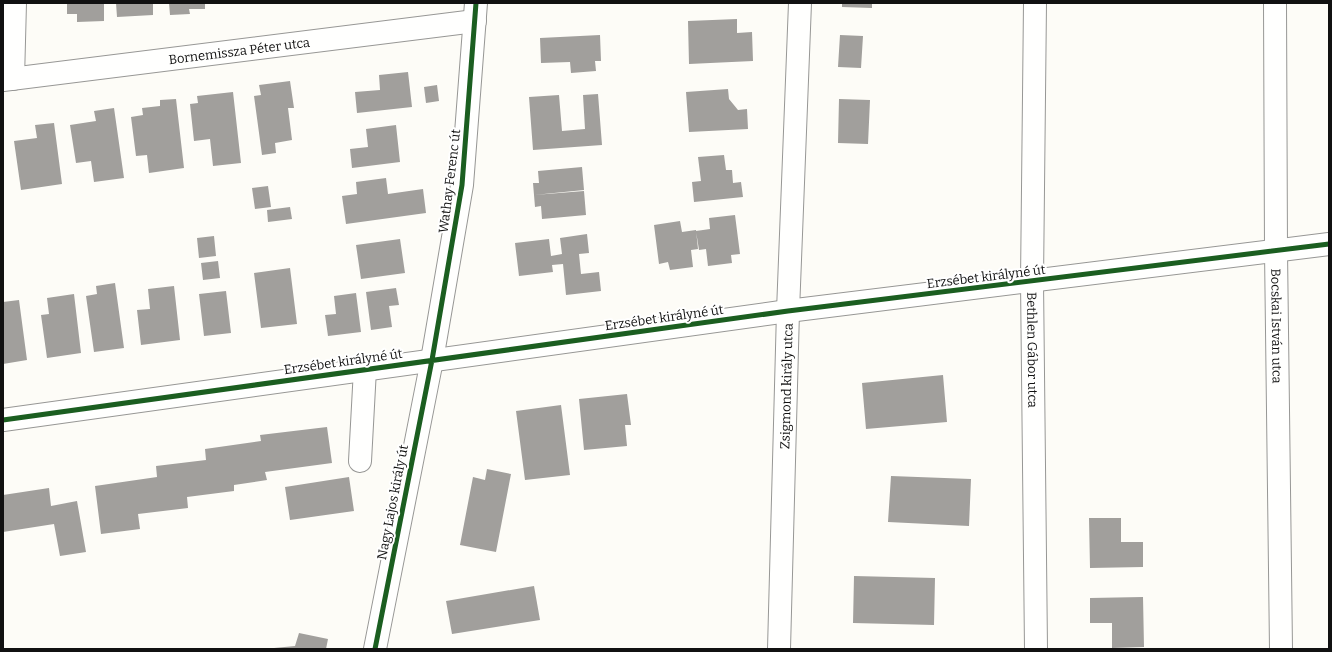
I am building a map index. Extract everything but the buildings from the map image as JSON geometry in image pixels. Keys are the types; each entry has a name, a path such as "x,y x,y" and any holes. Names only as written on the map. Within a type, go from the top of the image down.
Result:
{"street":[{"path":"8,80 15,3"},
{"name":"Zsigmond király utca","path":"779,649 788,311 800,3"},
{"name":"Bethlen Gábor utca","path":"1035,3 1032,281 1036,649"},
{"name":"Bocskai István utca","path":"1276,3 1276,251 1281,649"},
{"name":"Bornemissza Péter utca","path":"8,80 475,12"},
{"name":"Wathay Ferenc út","path":"432,360 462,185 475,12"},
{"name":"Erzsébet királyné út","path":"3,420 788,311 1329,244"},
{"name":"Nagy Lajos király út","path":"375,649 432,360"},
{"path":"360,461 366,369"}],"cycle path":[{"path":"375,649 432,360 462,185 476,3"},
{"path":"3,420 788,311 1329,244"}]}
